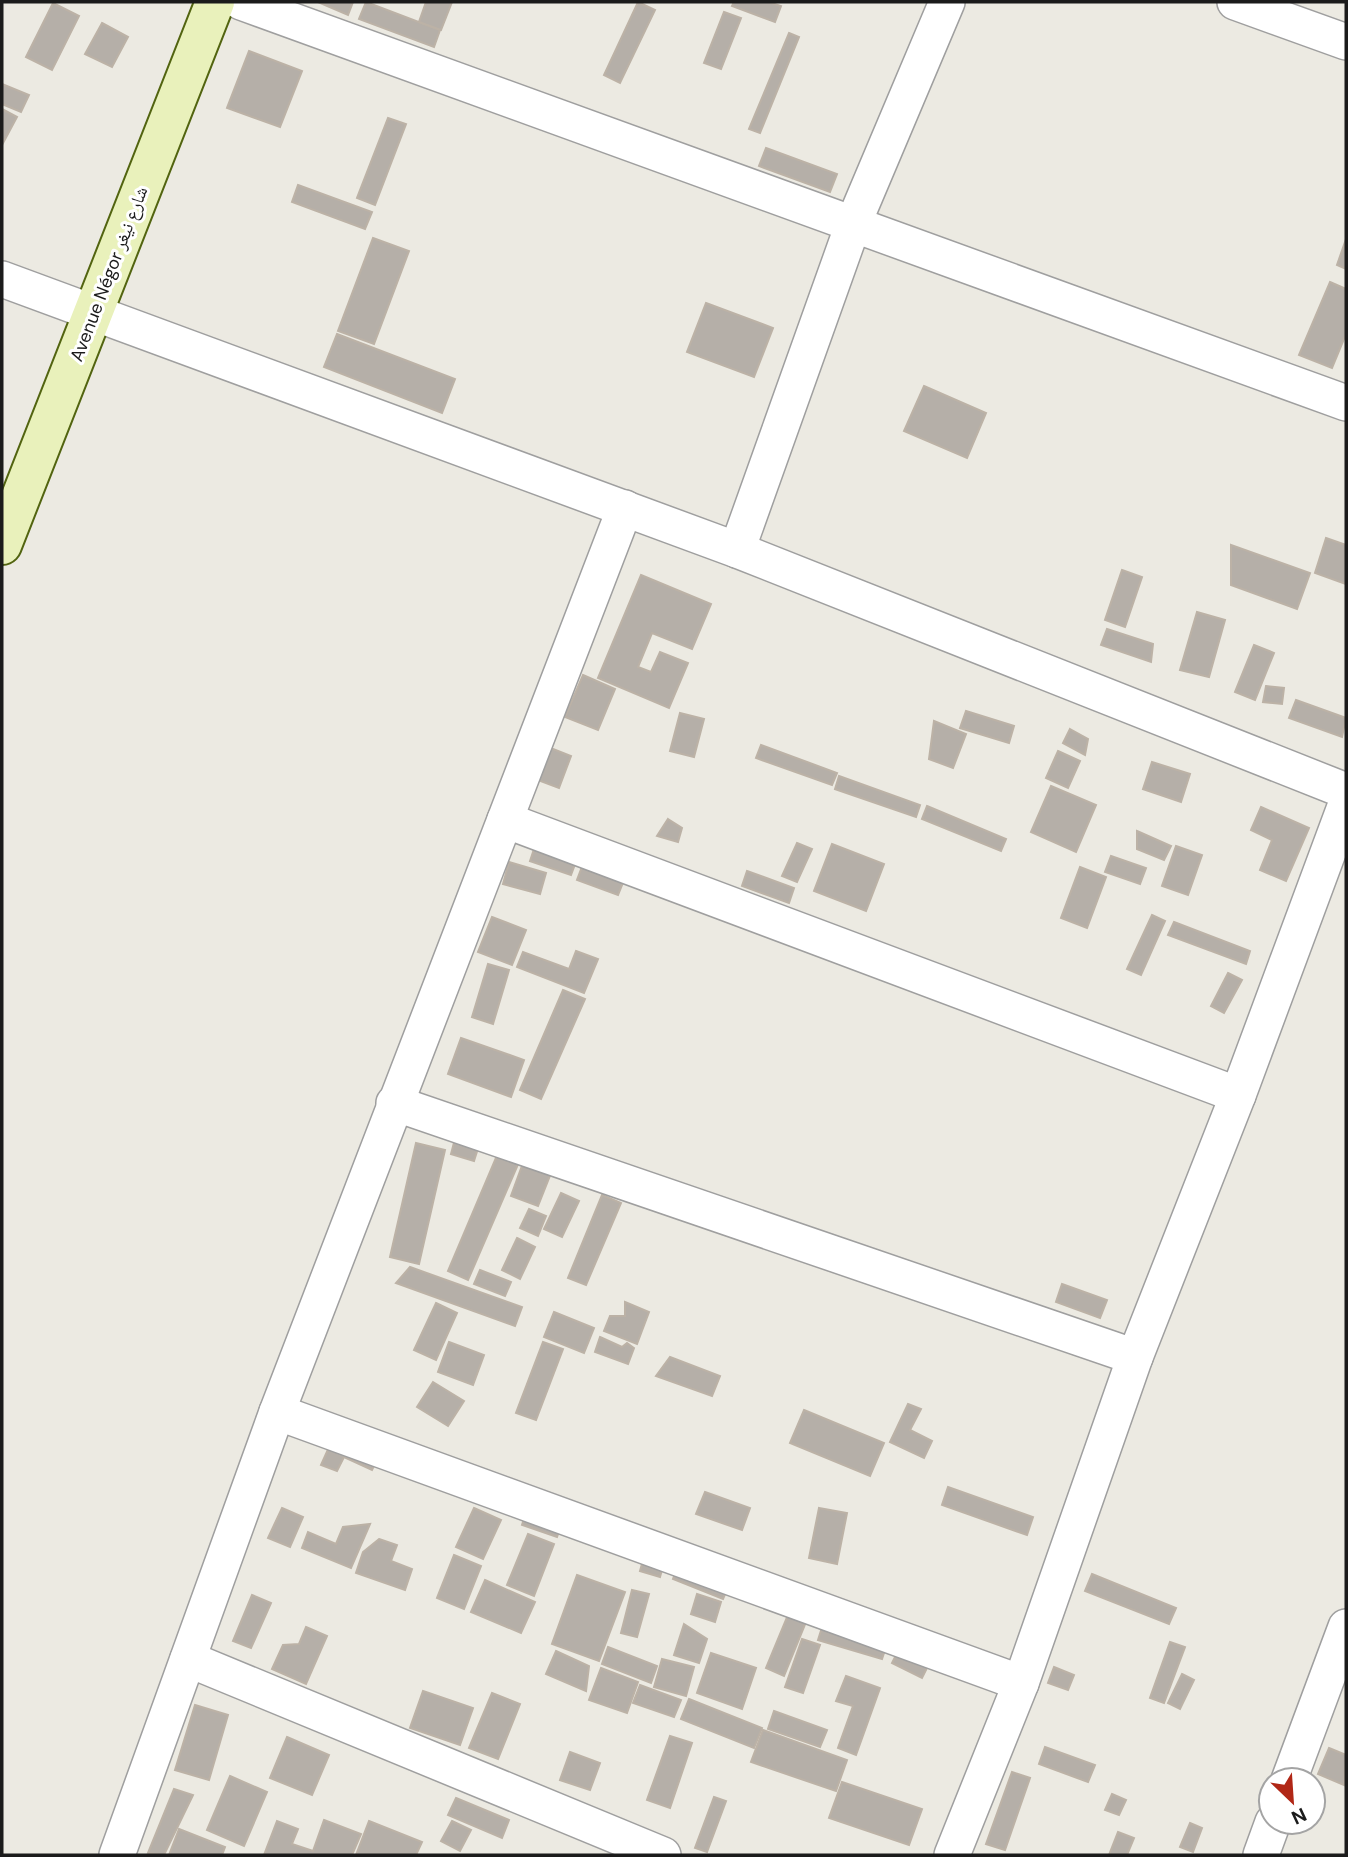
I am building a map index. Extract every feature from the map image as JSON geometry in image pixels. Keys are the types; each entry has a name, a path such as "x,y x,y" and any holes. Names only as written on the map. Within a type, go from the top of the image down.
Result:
{"main road":[{"name":"Avenue Négor شارع نيغر","path":"2,545 215,2"}],"street":[{"path":"241,2 854,222 1346,403"},
{"path":"737,550 854,222 947,2"},
{"path":"1235,2 1285,10 1346,42"},
{"path":"2,279 737,550 1346,791"},
{"path":"117,1855 277,1412 625,508"},
{"path":"953,1855 1021,1683 1135,1357 1238,1095 1346,804"},
{"path":"505,820 1238,1095"},
{"path":"394,1103 1135,1357"},
{"path":"277,1412 1021,1683"},
{"path":"1294,1766 1346,1626"},
{"path":"188,1659 663,1855"},
{"path":"1261,1855 1268,1836"}],"building":[{"path":"318,2 353,2 348,15"},
{"path":"366,2 440,30 434,47 359,19"},
{"path":"426,2 452,2 441,30 419,22"},
{"path":"638,2 655,10 620,83 604,75"},
{"path":"734,2 769,2 781,6 775,22 732,6"},
{"path":"53,3 79,16 52,70 26,57"},
{"path":"724,12 741,18 721,69 704,63"},
{"path":"102,23 128,37 112,67 85,54"},
{"path":"789,33 799,37 760,133 749,129"},
{"path":"249,51 302,71 280,127 227,108"},
{"path":"2,84 29,95 21,112 2,104"},
{"path":"2,109 17,117 2,145"},
{"path":"388,118 406,124 375,205 357,198"},
{"path":"766,148 837,174 830,192 759,166"},
{"path":"298,185 372,212 365,229 292,202"},
{"path":"373,238 409,251 374,344 338,331"},
{"path":"1346,239 1346,269 1337,265"},
{"path":"1330,282 1346,289 1346,334 1332,368 1299,355"},
{"path":"706,303 773,328 754,377 687,352"},
{"path":"337,334 455,379 442,413 324,367"},
{"path":"924,386 986,413 967,458 904,431"},
{"path":"1326,538 1346,545 1346,584 1315,573"},
{"path":"1231,545 1310,573 1297,609 1231,585"},
{"path":"1122,570 1142,577 1125,627 1105,620"},
{"path":"641,575 711,604 692,649 652,633 638,667 651,672 660,652 688,663 669,708 598,678"},
{"path":"1197,612 1225,620 1209,677 1180,670"},
{"path":"1107,629 1153,644 1151,662 1101,645"},
{"path":"1254,645 1274,653 1255,700 1235,692"},
{"path":"583,675 615,689 598,730 565,717"},
{"path":"1266,686 1284,688 1282,704 1263,702"},
{"path":"1296,700 1346,718 1342,737 1289,718"},
{"path":"966,711 1014,726 1009,743 960,728"},
{"path":"680,713 704,719 694,757 670,751"},
{"path":"934,721 966,734 953,768 929,759"},
{"path":"1070,729 1088,739 1085,755 1063,743"},
{"path":"761,745 837,773 832,785 756,758"},
{"path":"548,747 571,756 559,788 535,779"},
{"path":"1058,751 1080,761 1068,788 1046,778"},
{"path":"1152,762 1190,774 1181,802 1143,789"},
{"path":"839,776 920,805 916,817 835,789"},
{"path":"1051,786 1096,805 1076,852 1031,832"},
{"path":"927,806 1006,839 1001,851 922,819"},
{"path":"1261,807 1309,828 1286,881 1260,870 1272,840 1251,830"},
{"path":"668,819 682,828 678,842 657,836"},
{"path":"1137,831 1171,846 1164,860 1137,849"},
{"path":"797,843 812,849 797,882 782,876"},
{"path":"832,844 884,864 866,911 814,891"},
{"path":"535,846 577,859 571,875 530,861"},
{"path":"1176,846 1202,855 1188,895 1162,886"},
{"path":"1111,856 1146,868 1140,884 1105,872"},
{"path":"509,862 546,873 540,894 503,884"},
{"path":"583,864 624,880 618,895 577,880"},
{"path":"1080,867 1106,877 1087,928 1061,918"},
{"path":"747,871 794,888 789,903 742,886"},
{"path":"1152,915 1165,921 1141,975 1127,969"},
{"path":"492,917 526,930 512,965 478,952"},
{"path":"1174,922 1250,951 1246,964 1168,935"},
{"path":"576,951 598,959 584,993 517,967 523,952 569,969"},
{"path":"488,964 509,970 493,1024 472,1017"},
{"path":"1228,973 1242,980 1224,1013 1211,1006"},
{"path":"563,990 585,999 541,1099 520,1090"},
{"path":"461,1038 524,1060 511,1097 448,1074"},
{"path":"456,1135 480,1142 474,1161 451,1154"},
{"path":"416,1143 445,1150 419,1264 390,1257"},
{"path":"498,1153 519,1162 468,1280 448,1271"},
{"path":"523,1163 551,1173 538,1206 511,1196"},
{"path":"561,1193 579,1201 562,1237 544,1229"},
{"path":"602,1195 621,1203 586,1285 568,1278"},
{"path":"529,1209 546,1216 538,1236 520,1228"},
{"path":"517,1238 535,1247 520,1279 502,1270"},
{"path":"410,1267 522,1307 515,1326 396,1283"},
{"path":"480,1270 511,1282 505,1296 474,1284"},
{"path":"1062,1284 1107,1300 1100,1318 1056,1302"},
{"path":"625,1302 649,1312 637,1344 604,1331 610,1316 625,1316"},
{"path":"436,1303 457,1313 436,1360 414,1350"},
{"path":"554,1312 594,1328 584,1353 544,1337"},
{"path":"600,1337 622,1347 627,1343 634,1348 628,1364 595,1352"},
{"path":"449,1342 484,1355 473,1385 438,1372"},
{"path":"543,1342 563,1349 536,1420 516,1413"},
{"path":"670,1357 720,1376 712,1396 656,1376"},
{"path":"433,1382 464,1401 448,1426 417,1407"},
{"path":"908,1404 921,1409 910,1430 932,1441 924,1458 890,1442"},
{"path":"804,1410 884,1443 870,1476 790,1443"},
{"path":"334,1436 378,1458 372,1470 344,1457 337,1471 321,1465"},
{"path":"948,1487 1033,1517 1027,1535 942,1505"},
{"path":"705,1492 750,1508 742,1530 696,1514"},
{"path":"528,1507 563,1520 557,1537 522,1525"},
{"path":"282,1508 303,1517 290,1547 268,1538"},
{"path":"474,1508 501,1520 483,1559 456,1547"},
{"path":"819,1508 847,1513 837,1564 809,1558"},
{"path":"370,1524 351,1568 302,1548 308,1532 336,1544 343,1527"},
{"path":"528,1534 554,1544 534,1596 507,1585"},
{"path":"379,1539 397,1545 391,1561 412,1569 405,1590 356,1573 363,1552"},
{"path":"645,1553 665,1559 660,1577 640,1571"},
{"path":"454,1555 481,1566 464,1609 437,1598"},
{"path":"679,1563 730,1583 723,1599 673,1579"},
{"path":"1092,1574 1176,1608 1169,1624 1085,1591"},
{"path":"577,1575 625,1592 599,1661 552,1644"},
{"path":"485,1580 535,1602 521,1633 471,1612"},
{"path":"632,1590 649,1594 637,1637 621,1633"},
{"path":"697,1594 721,1602 715,1622 691,1614"},
{"path":"252,1595 271,1603 251,1648 233,1641"},
{"path":"790,1610 808,1617 784,1676 766,1668"},
{"path":"824,1621 888,1641 882,1659 818,1640"},
{"path":"684,1624 707,1639 699,1663 674,1655"},
{"path":"306,1627 327,1636 306,1684 272,1669 283,1645 299,1644"},
{"path":"802,1639 820,1645 803,1693 785,1687"},
{"path":"1170,1642 1185,1647 1164,1703 1150,1698"},
{"path":"608,1647 657,1666 651,1683 602,1664"},
{"path":"900,1647 930,1662 922,1678 892,1663"},
{"path":"556,1651 589,1666 586,1691 546,1674"},
{"path":"711,1653 756,1668 742,1709 697,1693"},
{"path":"662,1659 694,1667 686,1696 654,1687"},
{"path":"1054,1667 1074,1675 1068,1690 1048,1683"},
{"path":"601,1668 638,1682 627,1713 589,1700"},
{"path":"1182,1674 1194,1680 1180,1709 1168,1703"},
{"path":"846,1676 880,1688 856,1755 838,1748 853,1706 836,1701"},
{"path":"640,1685 681,1700 674,1717 633,1703"},
{"path":"423,1691 473,1708 460,1745 410,1728"},
{"path":"492,1693 520,1704 498,1759 469,1748"},
{"path":"689,1699 762,1728 754,1748 681,1719"},
{"path":"195,1705 228,1715 209,1780 175,1770"},
{"path":"774,1711 827,1730 820,1747 768,1729"},
{"path":"763,1730 847,1760 836,1791 751,1762"},
{"path":"670,1736 692,1743 670,1808 647,1800"},
{"path":"287,1737 329,1755 312,1795 270,1778"},
{"path":"1045,1747 1095,1765 1088,1782 1039,1764"},
{"path":"1329,1748 1346,1755 1344,1785 1327,1778 1327,1766 1321,1766"},
{"path":"570,1752 600,1763 590,1790 560,1780"},
{"path":"1012,1772 1030,1778 1005,1850 986,1844"},
{"path":"230,1776 267,1792 244,1846 207,1830"},
{"path":"842,1782 922,1809 909,1845 829,1818"},
{"path":"174,1789 193,1795 164,1855 148,1853"},
{"path":"1112,1794 1126,1800 1119,1815 1105,1810"},
{"path":"714,1797 726,1801 707,1852 695,1848"},
{"path":"456,1798 509,1820 502,1838 448,1815"},
{"path":"324,1820 361,1834 352,1855 264,1855 277,1821 298,1829 292,1844 313,1851"},
{"path":"369,1821 422,1842 416,1855 356,1855"},
{"path":"452,1821 471,1830 460,1851 441,1841"},
{"path":"1190,1823 1202,1828 1193,1852 1180,1847"},
{"path":"179,1829 225,1847 222,1855 169,1855"},
{"path":"1118,1832 1134,1838 1127,1855 1109,1855"}]}
